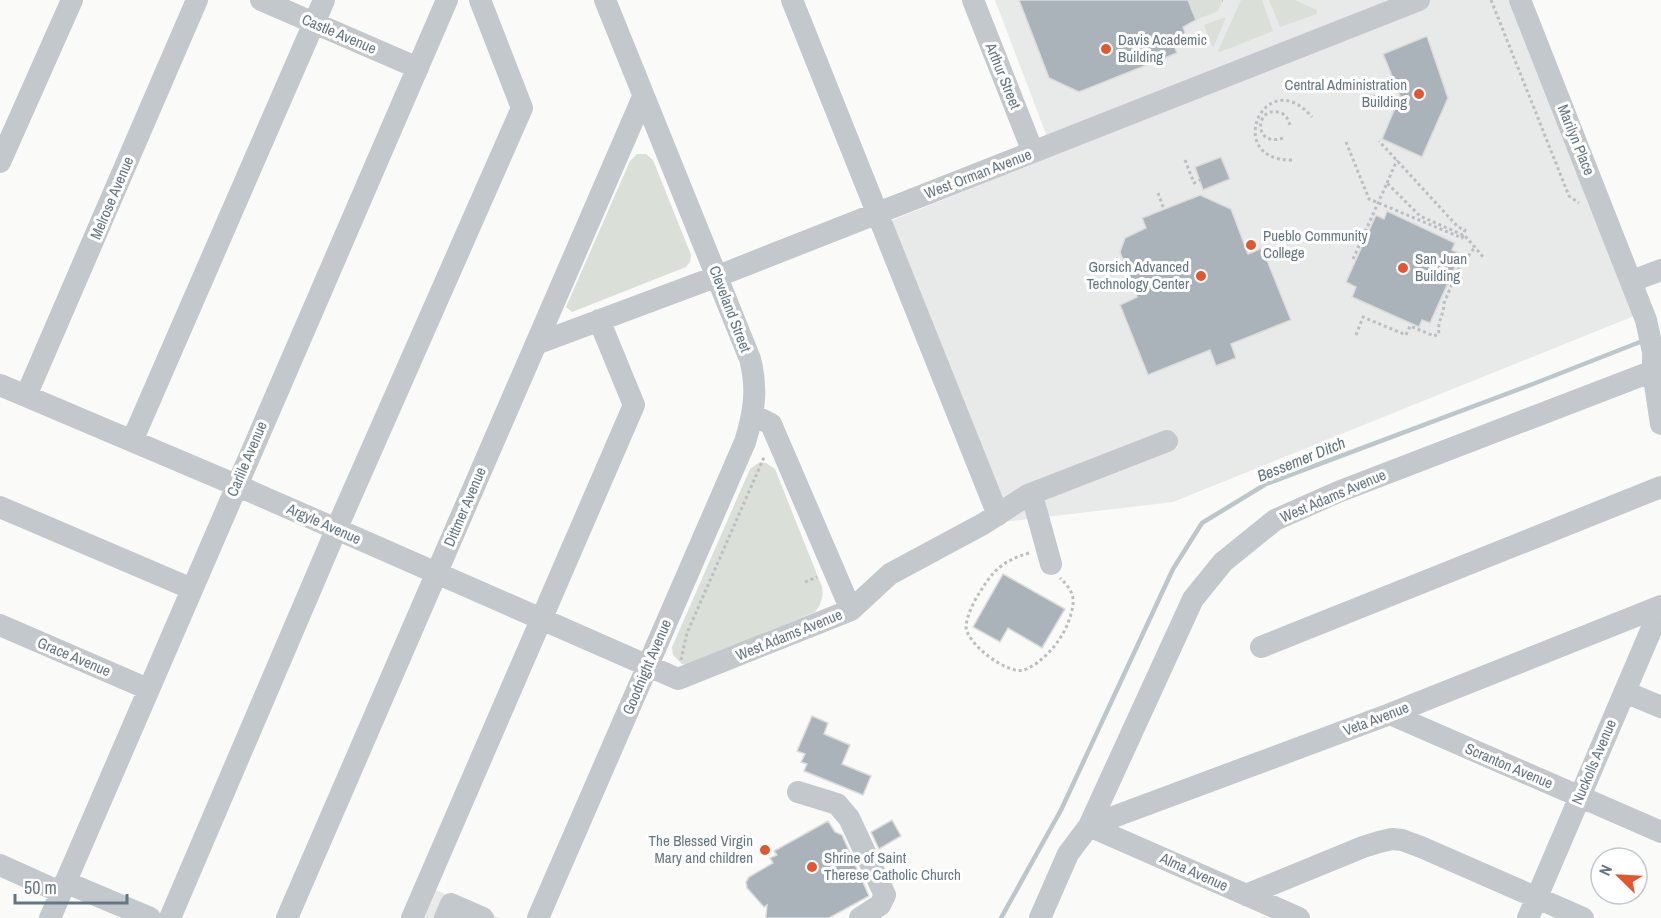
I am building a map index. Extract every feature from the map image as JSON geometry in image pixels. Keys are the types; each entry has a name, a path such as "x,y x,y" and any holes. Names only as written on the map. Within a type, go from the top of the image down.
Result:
{"street":[{"path":"0,162 72,0"},
{"name":"Melrose Avenue","path":"26,396 197,0"},
{"name":"Castle Avenue","path":"261,0 417,68"},
{"path":"132,441 324,0"},
{"path":"170,918 336,530 522,108 479,0 444,5"},
{"name":"Cleveland Street","path":"605,0 750,359 755,377 753,415"},
{"path":"792,0 876,214 991,520"},
{"name":"Arthur Street","path":"973,0 1033,152"},
{"name":"West Orman Avenue","path":"536,344 718,276 1419,0"},
{"name":"Marilyn Place","path":"1520,0 1632,280 1646,320 1656,363"},
{"name":"Carlile Avenue","path":"50,918 444,5"},
{"name":"Dittmer Avenue","path":"287,918 643,97"},
{"path":"1632,280 1661,270"},
{"path":"412,918 634,405 599,320"},
{"path":"1656,363 1661,424"},
{"name":"West Adams Avenue","path":"1040,918 1068,854 1089,826 1193,599 1223,562 1275,520 1338,492 1656,363"},
{"name":"Argyle Avenue","path":"0,385 236,485 647,666"},
{"path":"753,415 771,424 851,610"},
{"name":"Goodnight Avenue","path":"538,918 745,442 753,415"},
{"name":"West Adams Avenue","path":"678,680 851,610 890,574 991,520 1028,495 1167,441"},
{"path":"1261,647 1661,487"},
{"path":"1028,495 1035,506 1049,558"},
{"path":"0,507 192,589"},
{"name":"Veta Avenue","path":"1089,826 1390,714 1661,607"},
{"name":"Nuckolls Avenue","path":"1532,908 1661,607"},
{"name":"Grace Avenue","path":"0,625 148,688"},
{"path":"647,666 678,680"},
{"path":"1625,692 1661,707"},
{"name":"Scranton Avenue","path":"1390,714 1661,832"},
{"path":"798,792 837,804 849,818 885,895 880,905 860,918"},
{"name":"Alma Avenue","path":"1089,826 1299,918"},
{"path":"1246,895 1363,847 1392,839 1421,847 1532,908 1583,918"},
{"path":"0,865 150,918"},
{"path":"445,918 451,904 483,918"}],"path":[{"path":"1491,0 1569,196 1585,208"},
{"path":"1362,98 1392,97"},
{"path":"1292,160 1278,160 1268,156 1261,149 1254,130 1261,111 1277,101 1287,100 1304,107 1312,117"},
{"path":"1259,119 1276,111 1284,115 1290,125"},
{"path":"1259,119 1261,130 1267,138 1276,141 1283,138"},
{"path":"1346,142 1369,199 1462,238 1465,230 1458,227 1379,141"},
{"path":"1185,160 1194,183 1200,180"},
{"path":"1353,259 1397,160"},
{"path":"1387,183 1420,216 1463,235 1484,258"},
{"path":"1158,193 1164,209"},
{"path":"1356,335 1363,317 1406,335 1410,326 1434,336 1438,334 1437,325 1458,270 1475,247"},
{"path":"678,680 687,633 775,432"},
{"path":"1031,552 1049,558 1059,576 1069,587 1073,596 1073,610 1066,628 1048,653 1023,671 1010,669 977,647 966,628 967,620 989,577 999,566 1031,552"}],"shaded area":[{"name":"Pueblo Community College","path":"995,0 1512,0 1634,316 1173,502 1004,522 886,223 1041,160 1052,150"},
{"path":"1188,0 1223,0 1218,11 1196,20"},
{"path":"1241,0 1262,0 1273,31 1220,52 1218,51"},
{"path":"1269,0 1295,0 1317,10 1317,14 1280,27"},
{"path":"1226,17 1213,48 1204,25"},
{"path":"637,154 646,154 653,160 691,255 690,262 686,267 572,312 566,307 630,161"},
{"path":"760,462 775,469 822,587 823,594 820,603 815,612 688,665 682,664 673,655 672,647 750,469"},
{"path":"431,888 500,918 418,918"}],"building":[{"name":"Davis Academic Building","path":"1019,0 1188,0 1196,20 1183,27 1185,32 1181,43 1174,45 1177,53 1079,92 1049,78"},
{"name":"Central Administration Building","path":"1427,36 1448,98 1422,157 1382,139 1400,96 1383,54"},
{"path":"1221,157 1230,179 1203,190 1195,167"},
{"name":"Gorsich Advanced Technology Center","path":"1200,195 1231,209 1248,254 1262,248 1291,320 1231,344 1236,358 1216,366 1210,350 1148,375 1120,305 1137,297 1120,252 1125,238 1146,228 1142,218"},
{"name":"San Juan Building","path":"1387,211 1455,243 1452,250 1461,254 1430,323 1422,320 1419,327 1352,297 1356,287 1346,282 1376,215 1384,219"},
{"path":"1003,574 1065,609 1042,648 1008,628 1000,642 973,627"},
{"path":"812,716 828,723 824,734 850,745 842,764 871,776 863,795 804,771 807,764 801,762 805,754 797,751"},
{"path":"892,820 901,836 879,849 871,832"},
{"name":"Shrine of Saint Therese Catholic Church","path":"828,821 835,832 842,835 869,896 829,918 766,918 767,905 764,907 747,888 746,882 749,877 773,863 770,858 777,855 774,851"}],"waterway":[{"name":"Bessemer Ditch","path":"1001,918 1061,810 1173,569 1202,523 1266,484 1645,340"}],"place":[{"name":"Davis Academic Building","path":"1106,49"},
{"name":"Central Administration Building","path":"1419,94"},
{"name":"Pueblo Community College","path":"1251,245"},
{"name":"San Juan Building","path":"1403,268"},
{"name":"Gorsich Advanced Technology Center","path":"1201,276"},
{"name":"The Blessed Virgin Mary and children","path":"765,850"},
{"name":"Shrine of Saint Therese Catholic Church","path":"812,867"}]}
